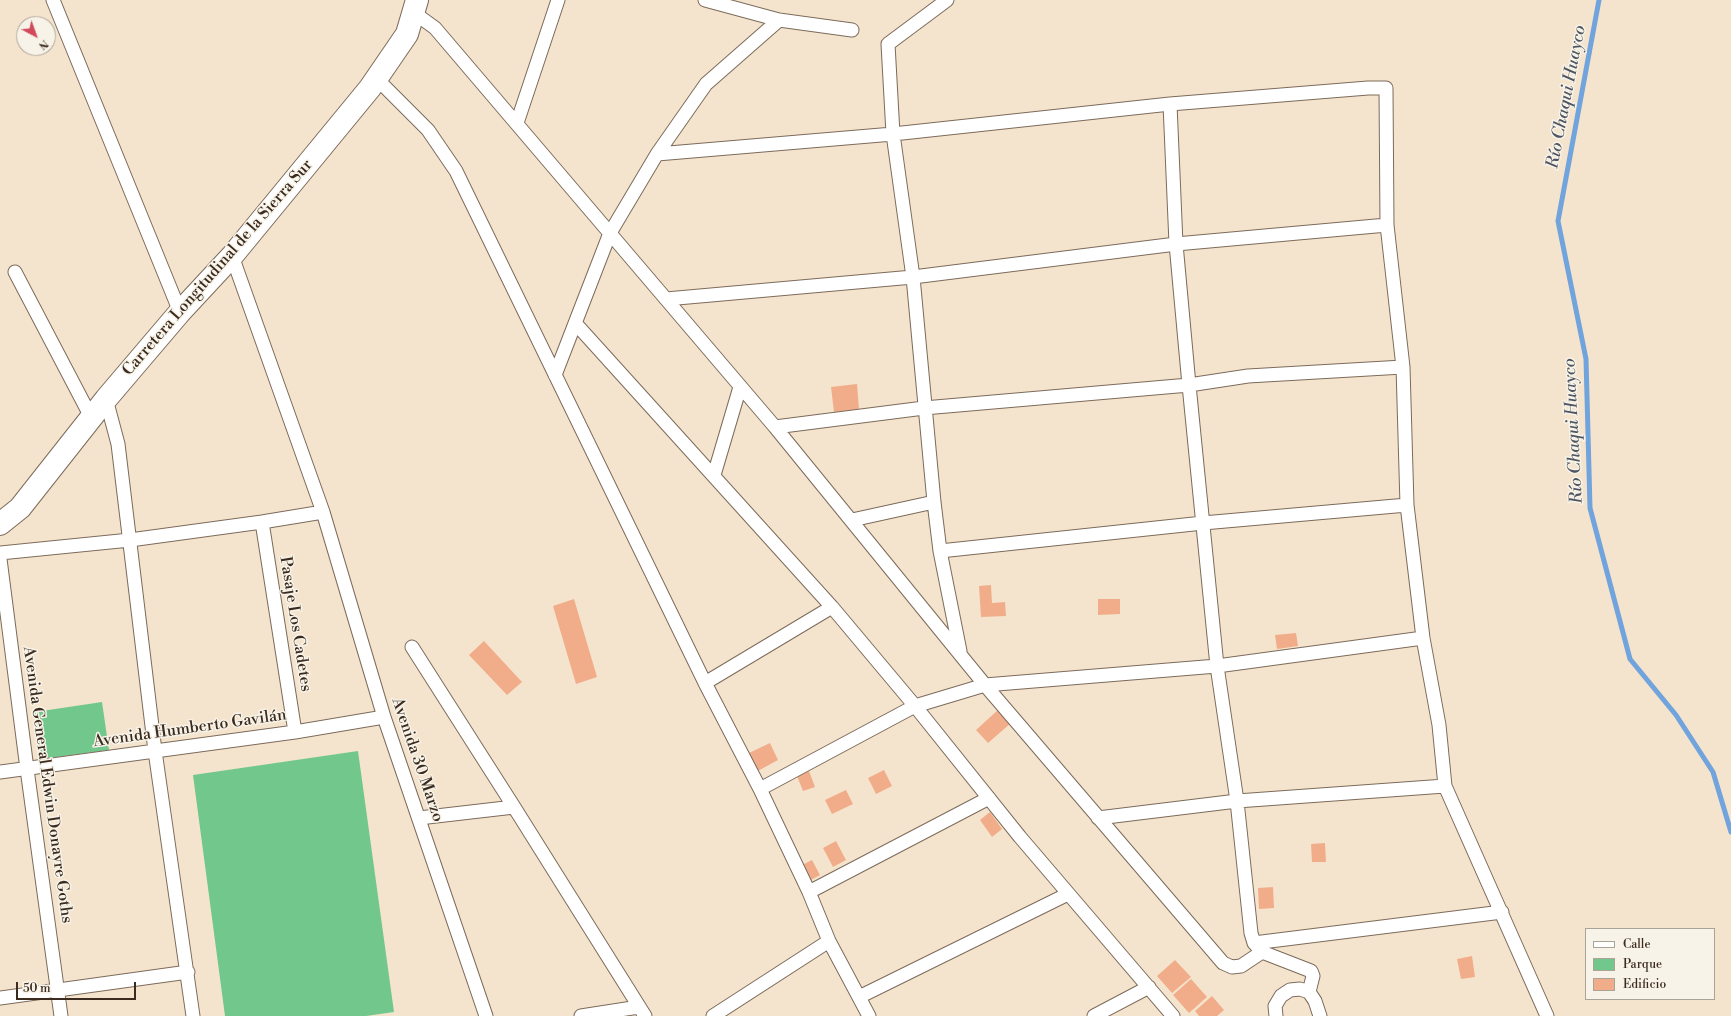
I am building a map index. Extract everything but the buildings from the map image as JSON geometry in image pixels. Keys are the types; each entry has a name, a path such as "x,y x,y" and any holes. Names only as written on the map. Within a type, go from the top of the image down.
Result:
{"highway":[{"name":"Carretera Longitudinal de la Sierra Sur","path":"0,524 20,508 106,399 180,312 232,256 376,78 407,34 415,6"}],"street":[{"path":"53,0 180,312"},
{"path":"516,123 558,0"},
{"path":"705,0 779,20 852,30"},
{"path":"947,0 888,44 893,134 913,277 924,408 934,502 940,551 961,652"},
{"path":"415,6 775,427 961,652 985,685 1223,963 1232,967 1241,966 1258,948 1502,912"},
{"path":"555,375 610,233 657,154 706,84 779,20"},
{"path":"376,78 428,130 456,171 705,683 760,789 809,892 829,941 869,1016"},
{"path":"657,154 893,134 1170,104 1368,88 1386,88 1387,225 1403,367 1407,505 1423,638 1439,725 1445,786 1547,1016"},
{"path":"1170,104 1176,244 1189,385 1217,666 1237,801 1251,933 1258,948 1311,971 1313,976 1305,991"},
{"path":"666,299 913,277 1176,244 1387,225"},
{"name":"Avenida 30 Marzo","path":"232,256 323,512 384,717 486,1016"},
{"path":"15,272 91,418"},
{"path":"576,324 832,607 915,706 1068,894 1173,1016"},
{"path":"775,427 924,408 1189,385 1248,376 1403,367"},
{"path":"714,475 740,386"},
{"path":"106,399 118,444 155,751 188,972 193,1016"},
{"path":"852,520 934,502"},
{"path":"940,551 1203,523 1407,505"},
{"path":"0,553 130,540 323,512"},
{"name":"Pasaje Los Cadetes","path":"262,522 295,732"},
{"name":"Avenida General Edwin Donayre Goths","path":"0,559 26,769 61,1016"},
{"path":"705,683 832,607"},
{"path":"760,789 915,706 985,685 1217,666 1423,638"},
{"path":"412,647 642,1012 581,1016"},
{"name":"Avenida Humberto Gavilán","path":"0,772 295,732 384,717"},
{"path":"1098,818 1237,801 1445,786"},
{"path":"809,892 989,798"},
{"path":"418,818 514,807"},
{"path":"860,997 1068,894"},
{"path":"713,1016 829,941"},
{"path":"0,998 188,972"},
{"path":"1094,1016 1149,987"},
{"path":"1276,1016 1275,1006 1280,996 1290,990 1305,991 1316,1001 1320,1016"}],"green space":[{"path":"102,702 109,750 42,759 35,712"},
{"path":"358,751 394,1012 366,1016 225,1016 193,775"}],"waterway":[{"name":"Río Chaqui Huayco","path":"1599,0 1558,221 1586,359 1590,508 1630,659 1676,715 1713,772 1731,832"}]}
